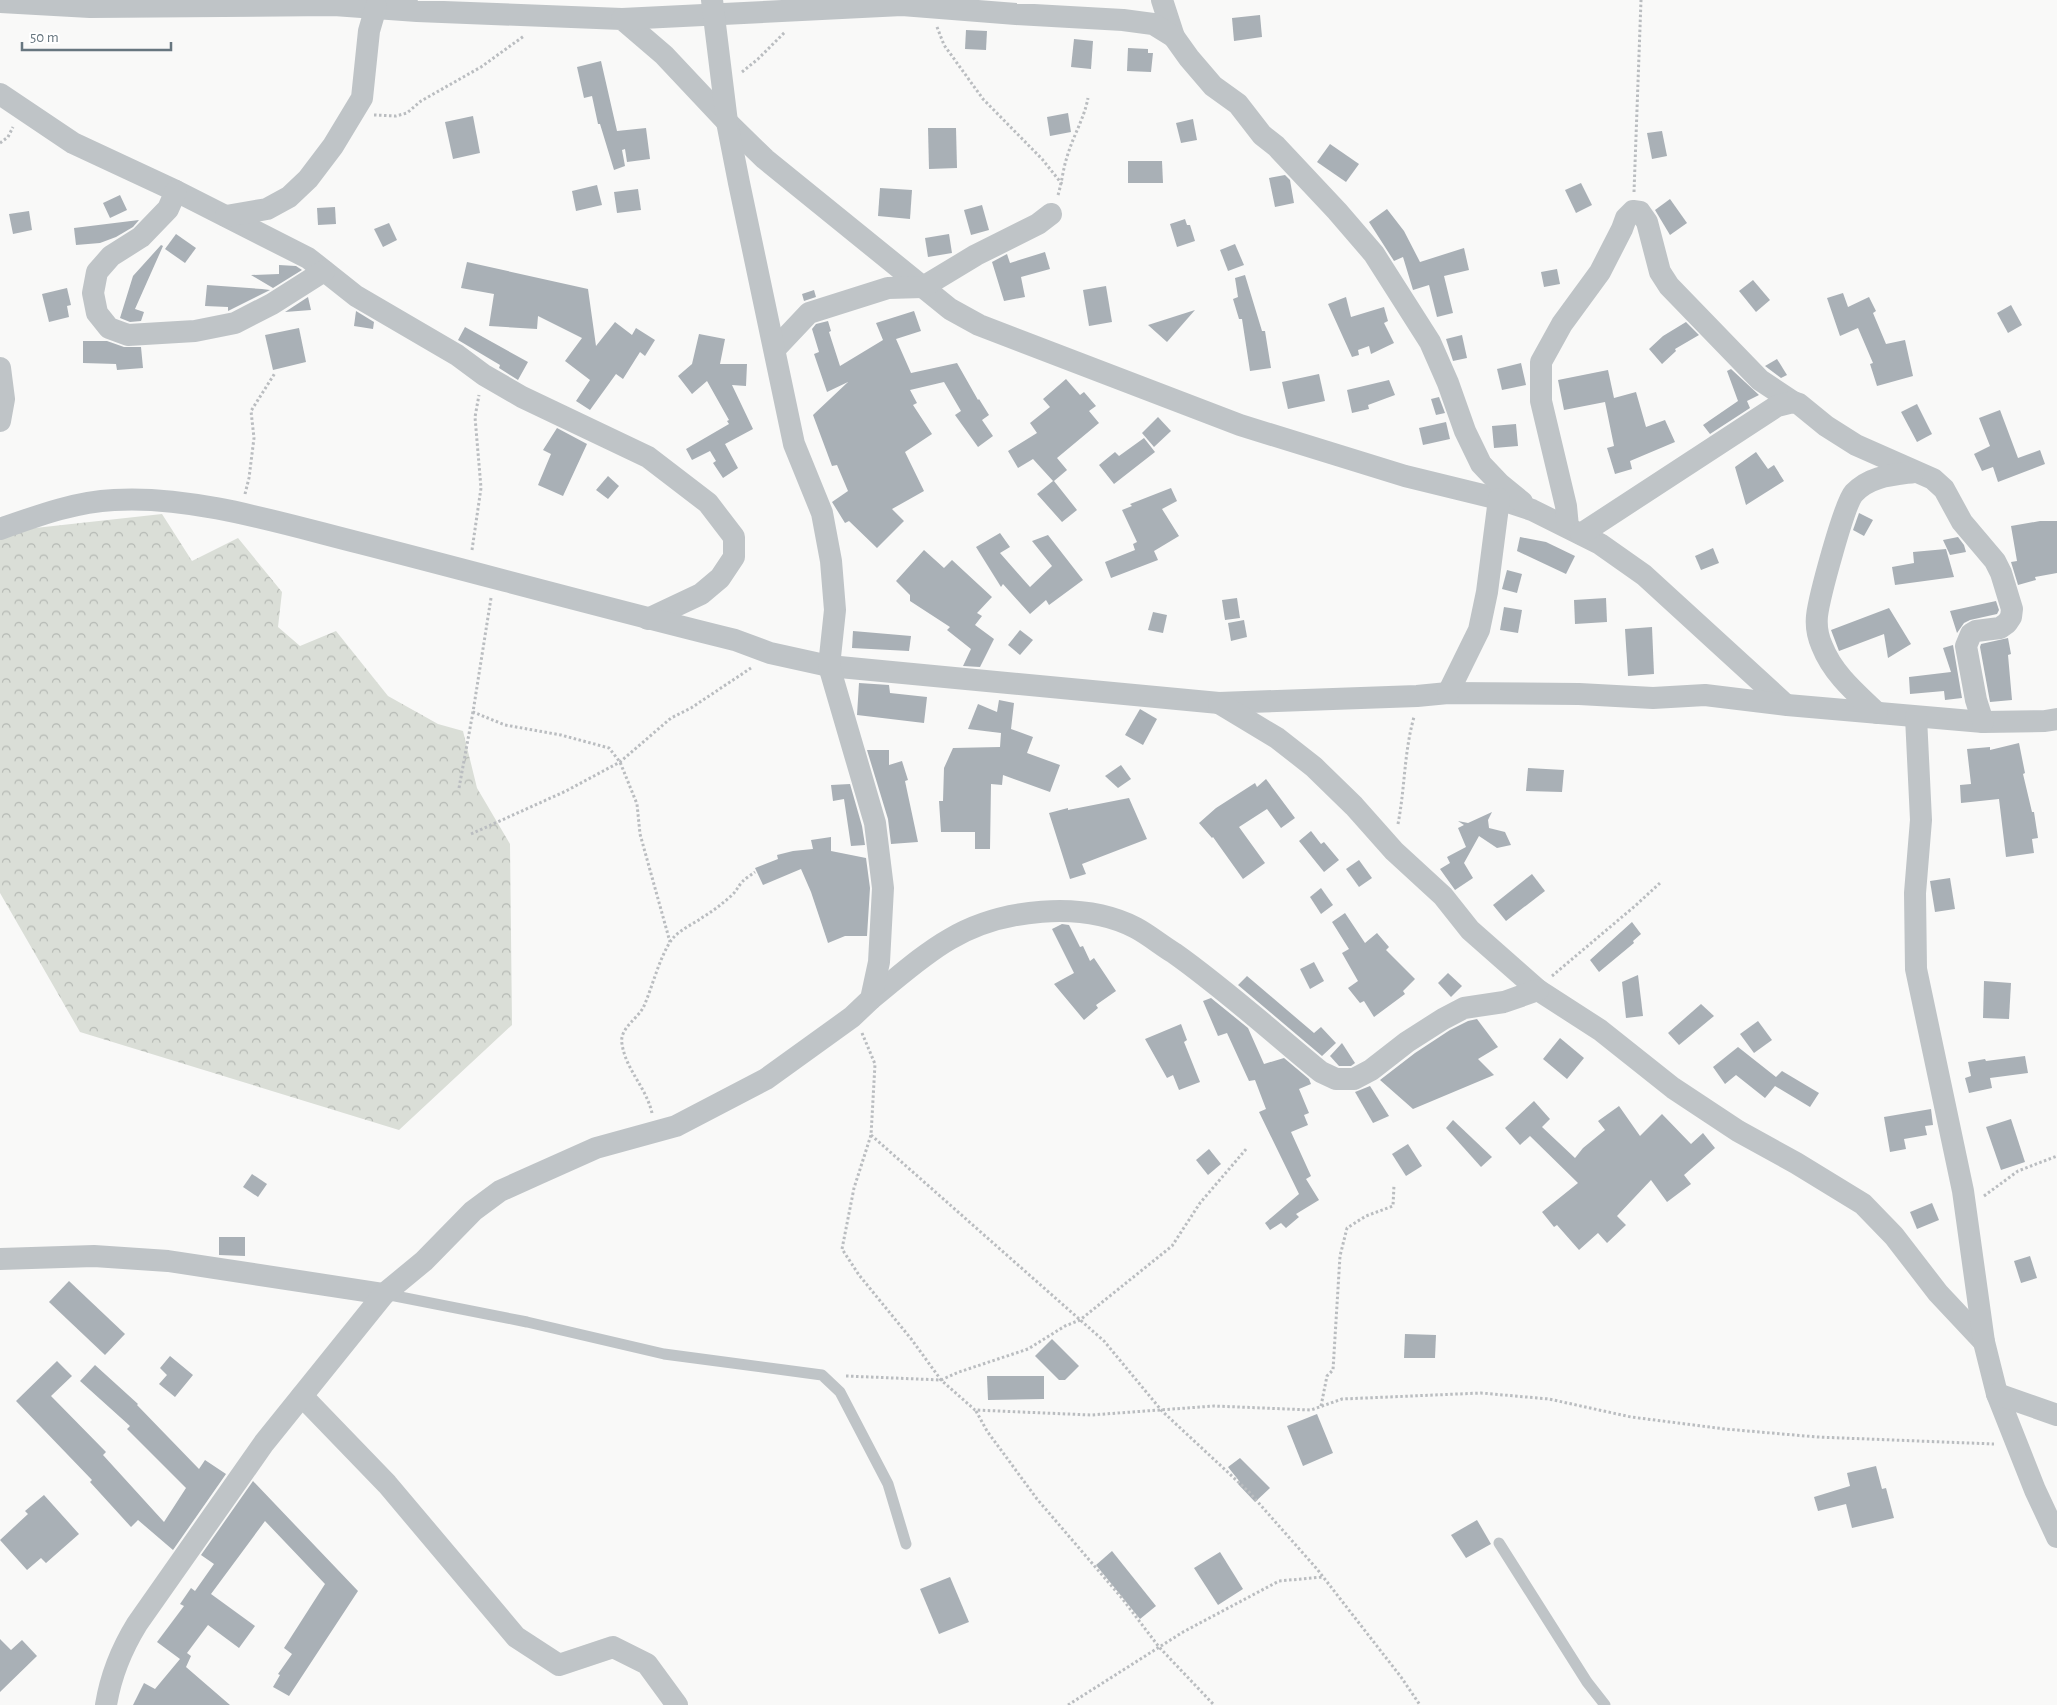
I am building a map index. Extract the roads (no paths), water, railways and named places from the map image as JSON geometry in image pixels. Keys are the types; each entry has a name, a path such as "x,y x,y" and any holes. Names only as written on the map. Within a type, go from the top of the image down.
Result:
{"street":[{"path":"1162,0 1174,37 1189,58 1213,86 1238,104 1262,136 1276,146 1374,254 1430,342 1448,383 1465,431 1481,464 1500,484 1532,510"},
{"path":"0,2 90,7 334,5 546,8 622,19 714,7 805,9 902,5 1123,20 1153,24 1174,37"},
{"path":"226,216 267,209 289,197 313,172 333,146 362,98 369,31 376,7"},
{"path":"714,7 727,122 794,444 822,512 831,561 835,610 834,636 829,666 875,823 882,878 880,962 872,999"},
{"path":"622,19 664,55 765,159 950,309 979,325 1240,425 1404,476 1499,499 1532,510 1600,544 1644,575 1785,704"},
{"path":"0,94 74,143 176,191 308,258 356,296 457,355 484,375 522,397 648,457 708,503 734,537 734,557 720,578 701,594 648,619"},
{"path":"176,191 168,210 141,237 111,256 97,272 93,293 96,313 109,328 128,335 195,331 235,322 272,304 324,271"},
{"path":"1574,530 1566,506 1540,401 1541,362 1562,324 1600,272 1626,218 1633,211 1640,212 1647,222 1660,272 1668,286 1760,380 1792,402 1799,404 1826,426 1856,445 1933,479 1944,489 1962,522 1995,561 2001,573 2012,610 2011,617 2000,628 1976,631 1967,639 1966,646 1976,700 1983,722"},
{"path":"775,349 809,313 888,288 923,286 976,255 1038,224 1051,214"},
{"path":"0,368 4,399 0,421"},
{"path":"1574,530 1777,406 1792,402"},
{"path":"1877,713 1843,681 1822,647 1817,630 1817,616 1834,549 1853,494 1868,482 1884,476 1917,471"},
{"path":"1448,693 1479,630 1487,592 1499,499"},
{"path":"0,529 45,513 114,500 177,503 240,514 735,640 770,653 829,666 1218,703 1417,696 1448,693 1579,694 1644,698 1705,695 1916,717 1983,722 2057,719"},
{"path":"1218,703 1277,738 1314,767 1354,806 1392,849 1443,896 1470,930 1538,990 1600,1030 1673,1088 1738,1131 1796,1163 1863,1204 1894,1236 1938,1293 1984,1342"},
{"path":"1916,717 1921,820 1915,893 1916,969 1964,1191 1984,1342 1998,1394 2035,1490 2057,1537"},
{"path":"106,1705 113,1672 121,1650 137,1624 264,1443 384,1294 424,1261 473,1211 500,1191 596,1148 676,1126 766,1079 855,1015 872,999 950,939 988,923 1020,914 1053,911 1080,911 1135,928 1204,974 1320,1072 1336,1080 1354,1079 1370,1070 1443,1018 1464,1008 1504,1002 1538,990"},
{"path":"0,1259 94,1256 168,1261 384,1294"},
{"path":"1998,1394 2057,1415"},
{"path":"302,1396 387,1484 516,1637 559,1665 613,1647 647,1664 677,1705"}],"lane":[{"path":"384,1294 527,1322 664,1354 822,1375 840,1392 888,1484 906,1544"},
{"path":"1499,1543 1587,1682 1605,1705"}]}
